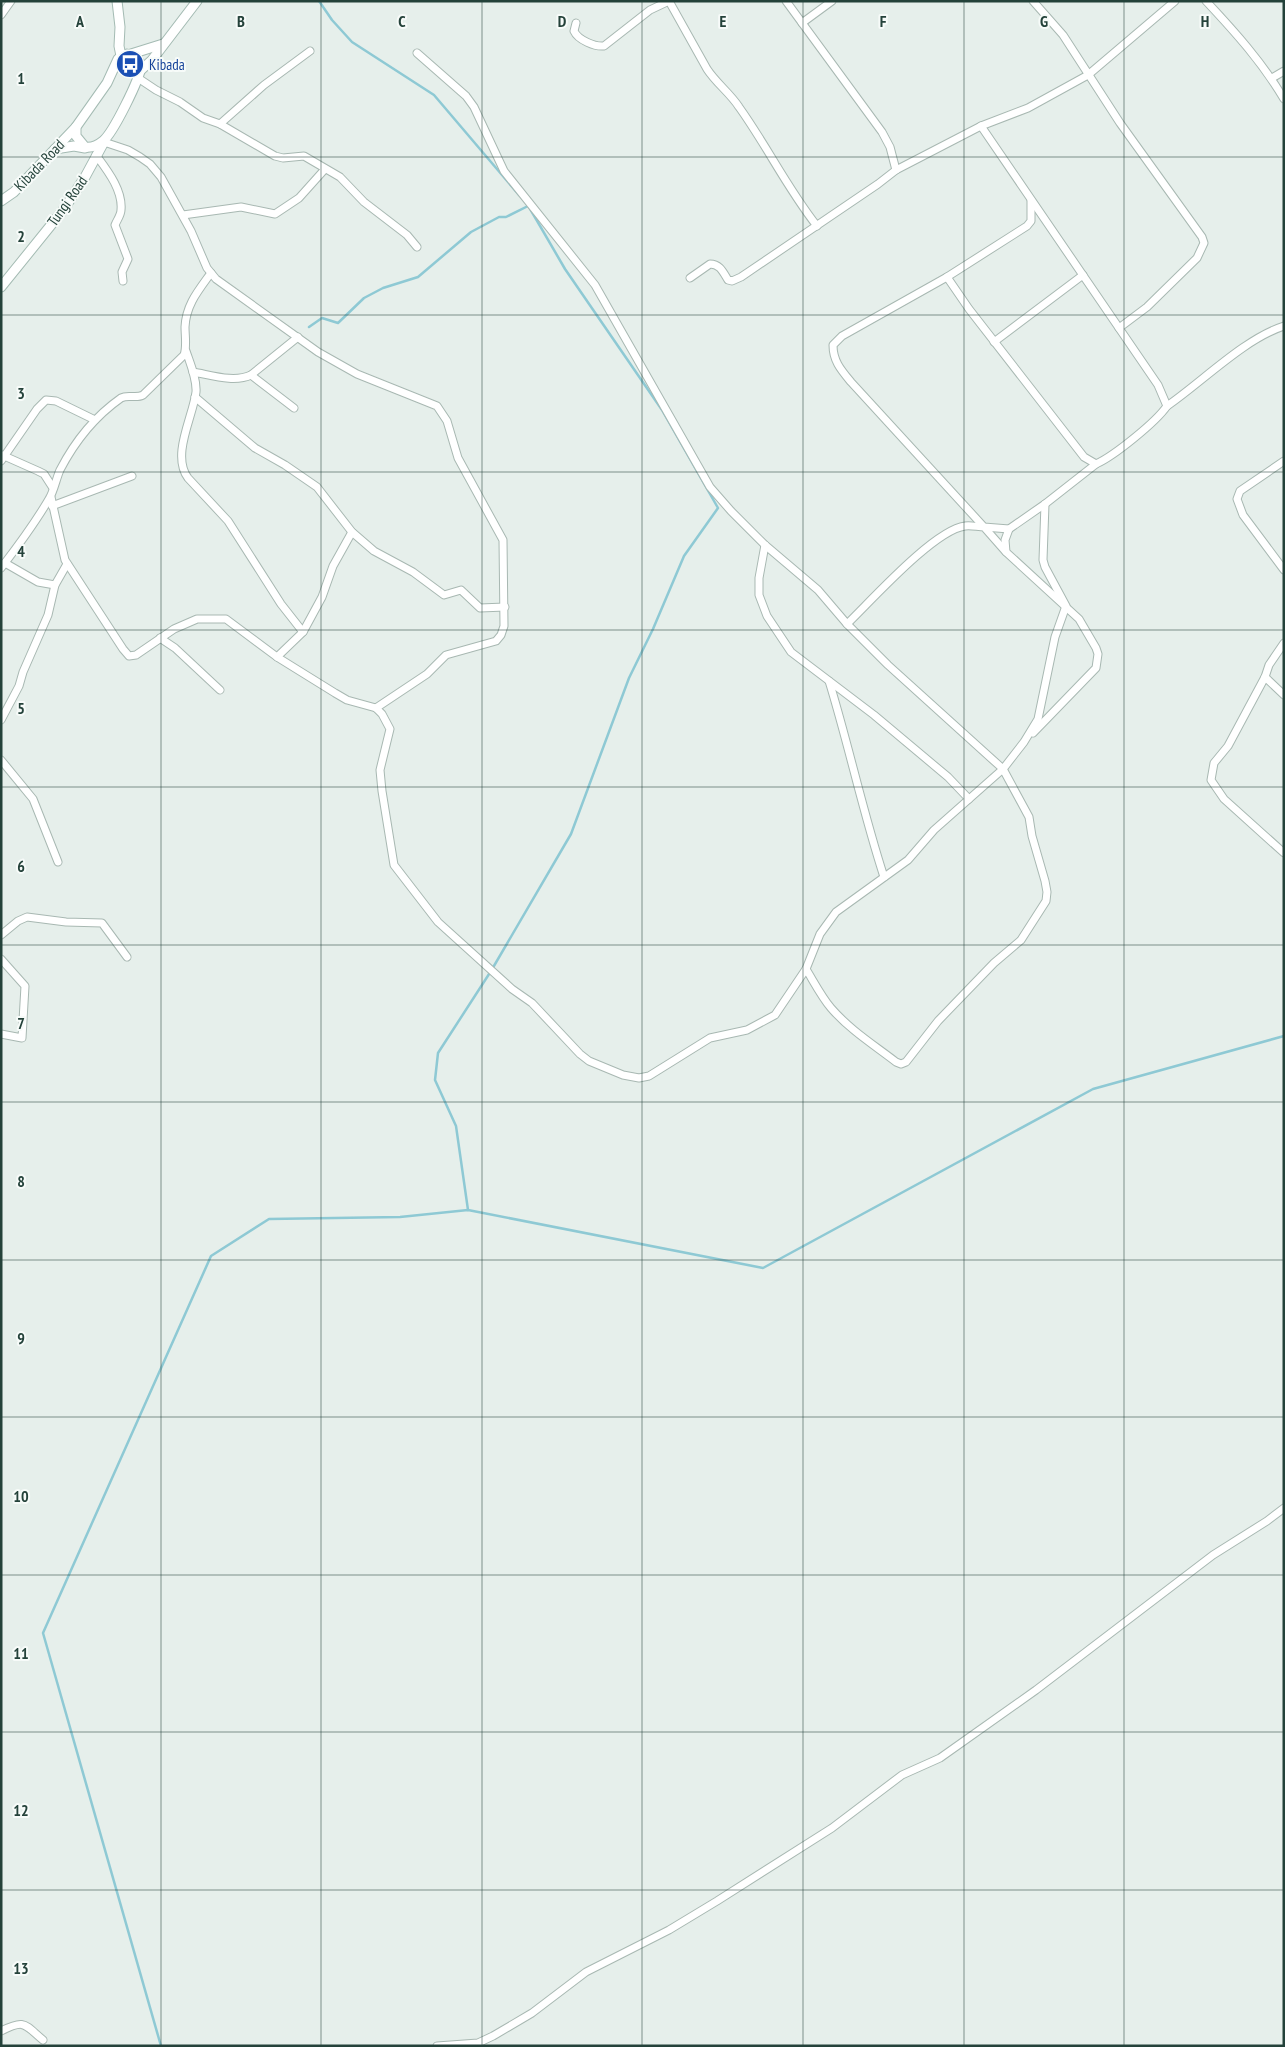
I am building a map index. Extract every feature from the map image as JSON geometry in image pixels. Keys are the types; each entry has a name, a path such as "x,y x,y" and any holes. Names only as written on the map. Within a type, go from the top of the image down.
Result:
{"main road":[{"path":"117,1 121,56 164,44"},
{"name":"Tungi Road","path":"1,287 64,209 85,177 140,74 191,5 198,1"},
{"path":"131,54 139,60 140,74"},
{"name":"Kibada Road","path":"1,201 14,192 76,127 107,83 116,61 121,56"},
{"name":"Tungi Road","path":"76,127 76,136 94,158"},
{"path":"54,149 74,146 95,146 104,141"}],"street":[{"path":"1,15 10,1"},
{"path":"576,23 574,31 577,37 604,46 650,10 669,1 713,79 738,104 790,190 817,226"},
{"path":"786,1 882,132 893,156 896,170"},
{"path":"802,23 832,1"},
{"path":"1033,1 1063,35 1088,75 1198,230 1204,243 1197,258 1142,311 1119,328"},
{"path":"690,278 710,264 714,264 719,266 728,280 736,280 896,170 981,126 1028,108 1088,75 1175,1"},
{"path":"1206,1 1240,37 1272,78 1284,99"},
{"path":"220,124 264,85 310,51"},
{"path":"417,53 466,96 474,107 504,171 595,285 710,487 731,511 766,545 818,590 846,624 888,665 1003,769 1029,817 1032,836 1046,881 1046,901 1021,940 994,963 938,1021 904,1064 896,1062 852,1030 831,1008 806,969"},
{"path":"1272,78 1284,70"},
{"path":"140,74 156,90 180,102 203,118 220,124 275,156 283,158 304,156 325,169 345,182 364,202 406,234 417,247"},
{"path":"981,126 1158,385 1167,406"},
{"path":"104,141 128,150 150,164 161,177 183,216 211,273 236,295 318,352 357,374 437,406 447,420 458,458 503,540 504,626 501,635 496,641 446,655 427,674 376,708"},
{"path":"94,158 110,174 122,209 115,225 128,259 122,272 123,281"},
{"path":"183,216 241,207 275,214 302,196 325,169"},
{"path":"186,350 181,359 143,395 122,398 95,420 70,452 51,496 67,564 129,656 136,655 174,629 197,619 222,618 229,620 277,657 348,700 376,708 382,714 390,729 380,770 394,865 438,922 512,989 532,1004 580,1054 589,1061 630,1077 639,1078 654,1074 710,1038 747,1030 765,1021 779,1010 806,969 820,934 836,912 908,860 934,830 1003,769 1024,742 1096,668 1098,654 1096,648 1079,619 1006,552 851,382 840,369 833,356 834,345 842,336 947,277 1027,226 1031,221 1031,201"},
{"path":"211,273 189,305 186,321 184,343 193,372 196,390 183,438 184,471 188,478 228,521 281,604 303,632"},
{"path":"994,342 1083,275"},
{"path":"947,277 994,342 1084,457 1096,464"},
{"path":"1006,552 1005,540 1009,529 1045,504 1096,464 1107,458 1156,419 1167,406 1229,358 1267,333 1284,326"},
{"path":"193,372 237,379 251,375 298,338"},
{"path":"251,375 294,408"},
{"path":"195,397 255,448 285,465 317,487 352,532 378,554 413,572 444,595 461,590 480,608 505,607"},
{"path":"53,488 44,474 38,470 2,457 37,409 46,400 56,401 95,420"},
{"path":"1284,460 1240,491 1237,499 1243,515 1284,570"},
{"path":"52,506 132,476"},
{"path":"51,496 3,566 38,582 55,585"},
{"path":"1024,742 1040,712 1054,644 1066,606 1043,560 1045,504"},
{"path":"846,624 936,540 963,526 1009,529"},
{"path":"277,657 303,632 322,597 333,566 352,532"},
{"path":"766,545 759,578 759,595 767,616 791,652 874,715 948,777 969,799"},
{"path":"1,720 19,686 23,672 48,615 55,585 67,564"},
{"path":"160,638 175,648 220,690"},
{"path":"1284,643 1269,665 1265,677 1228,746 1214,763 1211,780 1224,800 1284,853"},
{"path":"1265,677 1284,695"},
{"path":"829,681 849,746 852,767 867,826 884,878"},
{"path":"1,760 33,799 58,862"},
{"path":"1,936 18,921 27,917 66,922 102,923 127,957"},
{"path":"1,959 23,983 26,991 22,1038 1,1034"},
{"path":"438,2046 478,2042 493,2036 532,2013 586,1972 669,1930 832,1828 902,1776 940,1758 1036,1690 1213,1555 1284,1508"},
{"path":"1,2031 17,2023 22,2023 43,2040"}],"waterway":[{"path":"319,1 332,20 352,42 434,95 519,195"},
{"path":"309,327 322,318 338,323 364,298 383,288 418,277 471,232 499,217 506,217 528,206"},
{"path":"468,1210 456,1126 435,1080 438,1053 491,971 571,834 629,678 653,629 684,556 718,508 662,410 565,269 529,207"},
{"path":"161,2046 43,1633 211,1256 269,1219 400,1217 468,1210 763,1268 1093,1089 1284,1036"}],"place":[{"name":"Kibada","path":"130,64"}]}
